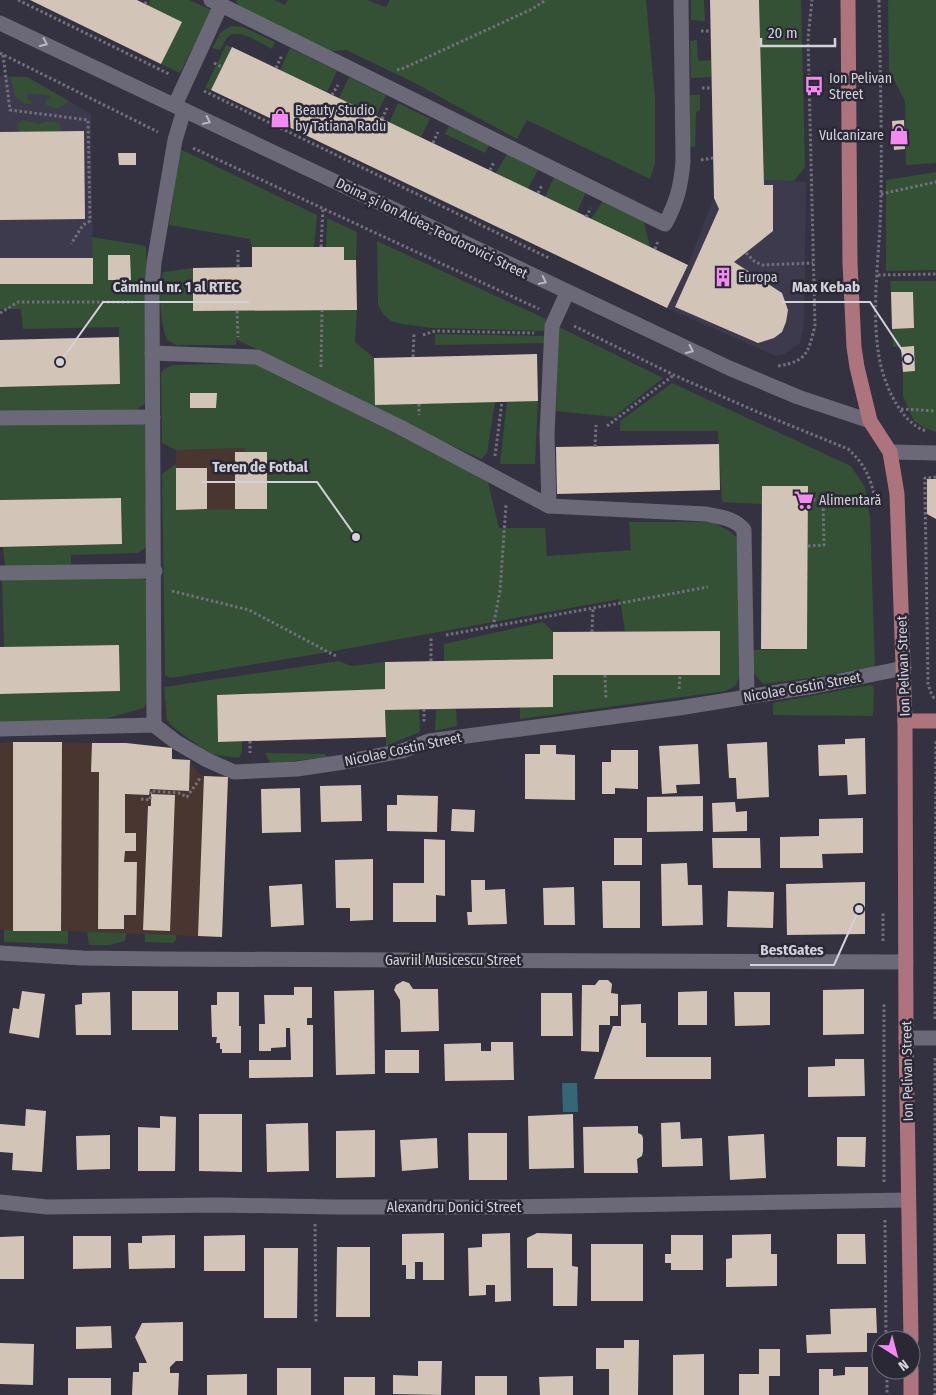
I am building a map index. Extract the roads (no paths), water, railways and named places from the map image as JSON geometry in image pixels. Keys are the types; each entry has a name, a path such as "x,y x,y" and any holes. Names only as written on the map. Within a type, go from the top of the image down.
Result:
{"main road":[{"name":"Ion Pelivan Street","path":"848,0 851,299 856,359 870,421 890,452 897,494 905,721 906,1038 910,1330"},
{"path":"905,721 936,721"},
{"path":"911,1380 911,1395"}],"street":[{"path":"0,729 154,725 155,571 152,302 154,262 186,82 216,2 664,224 674,207 683,161 681,0"},
{"name":"Doina și Ion Aldea-Teodorovici Street","path":"0,23 567,293 729,368 798,397 870,421"},
{"path":"549,506 547,434 551,334 552,326 567,293"},
{"path":"152,353 256,357 400,427 549,506 706,514 739,523 744,530 746,697"},
{"path":"0,418 153,417"},
{"path":"890,452 936,453"},
{"path":"0,573 155,571"},
{"name":"Nicolae Costin Street","path":"154,725 176,742 206,760 234,772 297,769 402,751 429,741 613,718 815,686 904,668"},
{"name":"Gavriil Musicescu Street","path":"0,953 162,960 906,962"},
{"path":"906,1038 936,1038"},
{"name":"Alexandru Donici Street","path":"0,1202 47,1207 218,1205 505,1207 908,1200"}],"water":[{"path":"562,1083 577,1083 578,1112 563,1112"}],"place":[{"name":"Ion Pelivan Street","path":"814,86"},
{"name":"Beauty Studio by Tatiana Radu","path":"280,118"},
{"name":"Vulcanizare","path":"899,135"},
{"name":"Europa","path":"723,277"},
{"name":"Max Kebab","path":"908,359"},
{"name":"Căminul nr. 1 al RTEC","path":"60,362"},
{"name":"Alimentară","path":"804,500"},
{"name":"Teren de Fotbal","path":"356,537"},
{"name":"BestGates","path":"859,909"}]}
